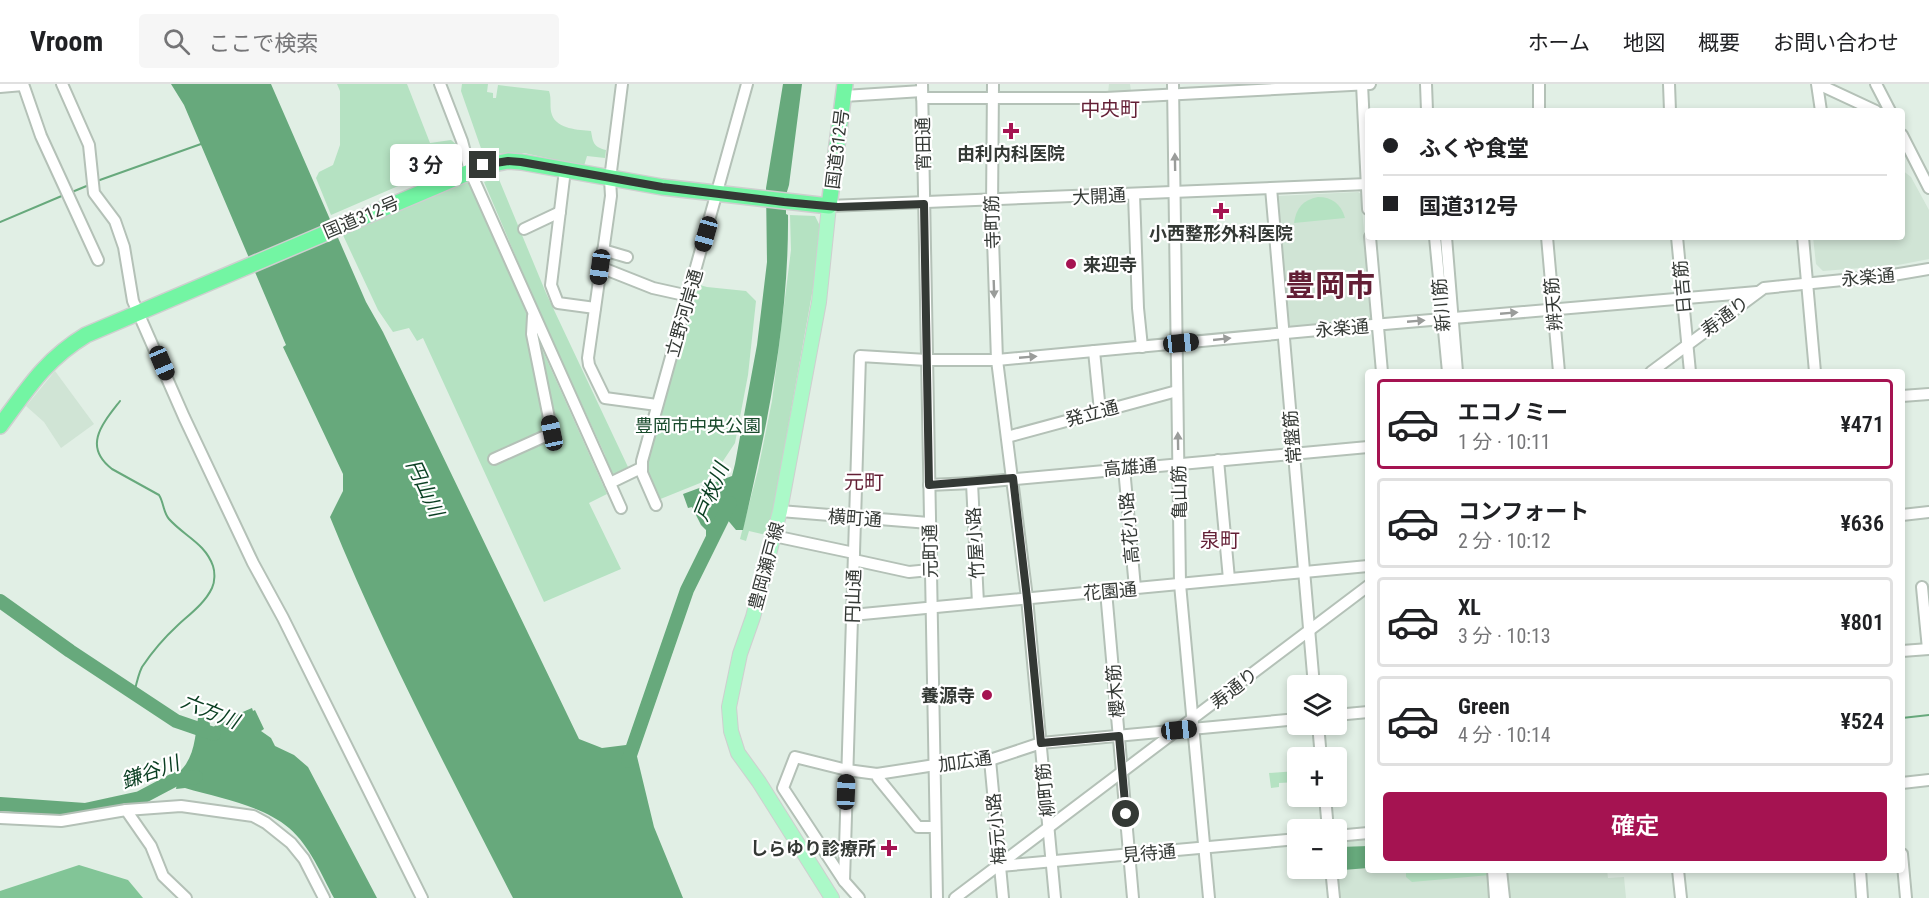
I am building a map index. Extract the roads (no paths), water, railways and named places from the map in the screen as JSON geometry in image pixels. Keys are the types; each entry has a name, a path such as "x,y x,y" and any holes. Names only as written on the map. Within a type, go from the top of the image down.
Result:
{"highway":[{"name":"国道312号","path":"0,426 30,385 56,356 86,335 483,165 508,161 610,179 830,207 844,90"}],"main road":[{"name":"豊岡瀬戸線","path":"830,207 819,302 780,512 753,617 740,654 729,707 731,731 738,753 831,896"}],"street":[{"path":"62,84 89,145 94,193 111,215 124,247 134,301 142,310 184,417 253,563 293,638 422,898"},
{"path":"440,84 462,141 467,172 621,508"},
{"path":"622,84 610,179 611,196 588,363 603,397 657,405"},
{"name":"寺町筋","path":"993,84 992,201 997,360"},
{"path":"1362,84 1365,144"},
{"path":"844,90 922,91 992,98 1106,98 1173,88 1370,84"},
{"path":"1426,84 1427,108"},
{"path":"1539,84 1539,108"},
{"path":"1669,84 1670,108"},
{"path":"1817,84 1862,108"},
{"path":"1817,84 1821,108"},
{"path":"1876,84 1882,108"},
{"path":"0,87 23,85 41,136 98,260"},
{"name":"立野河岸通","path":"641,468 718,194 744,85"},
{"name":"亀山筋","path":"1173,88 1180,584 1209,898"},
{"name":"宵田通","path":"922,91 924,204"},
{"path":"1907,155 1929,188"},
{"path":"565,170 551,285 558,303 595,308"},
{"name":"大開通","path":"830,207 1365,184"},
{"name":"常盤筋","path":"1270,188 1313,675"},
{"path":"1134,194 1138,308 1142,347"},
{"name":"元町通","path":"924,204 937,898"},
{"path":"524,229 560,212"},
{"path":"1371,240 1382,369"},
{"name":"新川筋","path":"1435,240 1456,369"},
{"name":"新川筋","path":"1446,240 1448,369"},
{"name":"辨天筋","path":"1547,240 1559,369"},
{"name":"日吉筋","path":"1677,240 1690,369"},
{"path":"1803,240 1815,369"},
{"path":"603,250 627,257"},
{"path":"600,267 653,288 689,296"},
{"name":"永楽通","path":"1807,283 1893,275 1929,269"},
{"name":"寿通り","path":"1655,369 1757,292 1768,287 1807,283"},
{"name":"永楽通","path":"927,360 997,360 1378,324 1757,292"},
{"path":"494,459 552,433 532,334 534,314"},
{"path":"1094,351 1100,411"},
{"name":"円山通","path":"844,881 860,356 927,360"},
{"name":"柳町筋","path":"997,360 1027,598 1056,898"},
{"name":"発立通","path":"1007,436 1177,391"},
{"path":"1905,396 1929,394"},
{"name":"高雄通","path":"929,485 1365,447"},
{"path":"1218,459 1229,579"},
{"path":"610,483 641,468 656,505"},
{"name":"高花小路","path":"1124,468 1135,588"},
{"name":"竹屋小路","path":"972,483 978,603"},
{"name":"横町通","path":"780,512 929,523"},
{"path":"1905,515 1929,512"},
{"path":"774,536 909,572 930,570"},
{"name":"花園通","path":"852,615 1365,566"},
{"path":"1905,651 1928,649 1922,587"},
{"name":"寿通り","path":"955,898 1179,730 1193,724 1309,630 1365,588"},
{"name":"櫻木筋","path":"1106,591 1133,898"},
{"path":"1347,714 1365,712"},
{"path":"1193,724 1287,720"},
{"name":"加広通","path":"844,881 783,788 795,756 847,770 877,774 934,765 990,760 1041,743 1179,730"},
{"name":"梅元小路","path":"990,760 1003,898"},
{"path":"877,774 902,810 918,827 935,827"},
{"path":"1905,783 1929,780"},
{"path":"0,818 61,821 126,810 181,806 253,816 266,823 291,843 304,860 324,898"},
{"path":"126,810 151,846 163,876 186,898"},
{"path":"1347,835 1365,833"},
{"name":"見待通","path":"1000,866 1287,840"},
{"path":"1493,873 1495,898"},
{"path":"1501,873 1504,898"},
{"path":"1678,873 1681,898"},
{"path":"1860,873 1862,898"},
{"path":"1904,873 1906,898"},
{"path":"1332,879 1334,898"},
{"path":"844,881 859,898"}],"water":[{"name":"円山川","path":"171,84 271,84 366,302 383,332 579,739 602,748 634,744 654,827 683,898 513,898 417,710 350,566 330,517 343,491 343,474 283,347 286,345 184,105"},
{"path":"783,84 802,84 786,195 786,214 788,215 785,294 775,374 743,530 736,530 726,518 718,522 712,538 706,536 706,530 692,507 688,508 683,494 732,476 735,464 757,345 767,262 766,188"},
{"path":"252,708 264,729 261,731 271,738 275,746 294,755 308,767 377,898 334,898 303,843 289,828 266,813 185,788 176,789 179,772 192,752 199,712 209,715 210,726 213,727"},
{"path":"1365,846 1365,868 1347,870 1347,847"}],"waterway":[{"path":"97,181 201,144"},
{"path":"72,192 89,185"},
{"path":"0,222 64,195"},
{"path":"1440,240 1441,249"},
{"path":"120,401 98,435 98,452 112,469 159,495 167,516 205,551 213,566 214,574 213,586 205,599 164,640 142,667 134,694"},
{"name":"戸枚川","path":"628,761 687,590 730,503"},
{"name":"六方川","path":"0,601 70,651 176,721 214,734"},
{"path":"1905,718 1929,715"},
{"name":"鎌谷川","path":"0,804 85,810 140,798 176,779 196,777"}],"place":[{"name":"由利内科医院","path":"1011,131"},
{"name":"小西整形外科医院","path":"1221,211"},
{"name":"来迎寺","path":"1071,264"},
{"name":"養源寺","path":"987,695"},
{"name":"しらゆり診療所","path":"889,848"}],"district":[{"name":"中央町","path":"1110,109"},
{"name":"豊岡市","path":"1330,285"},
{"name":"元町","path":"864,482"},
{"name":"泉町","path":"1220,540"}],"park label":[{"name":"豊岡市中央公園","path":"698,425"}]}
